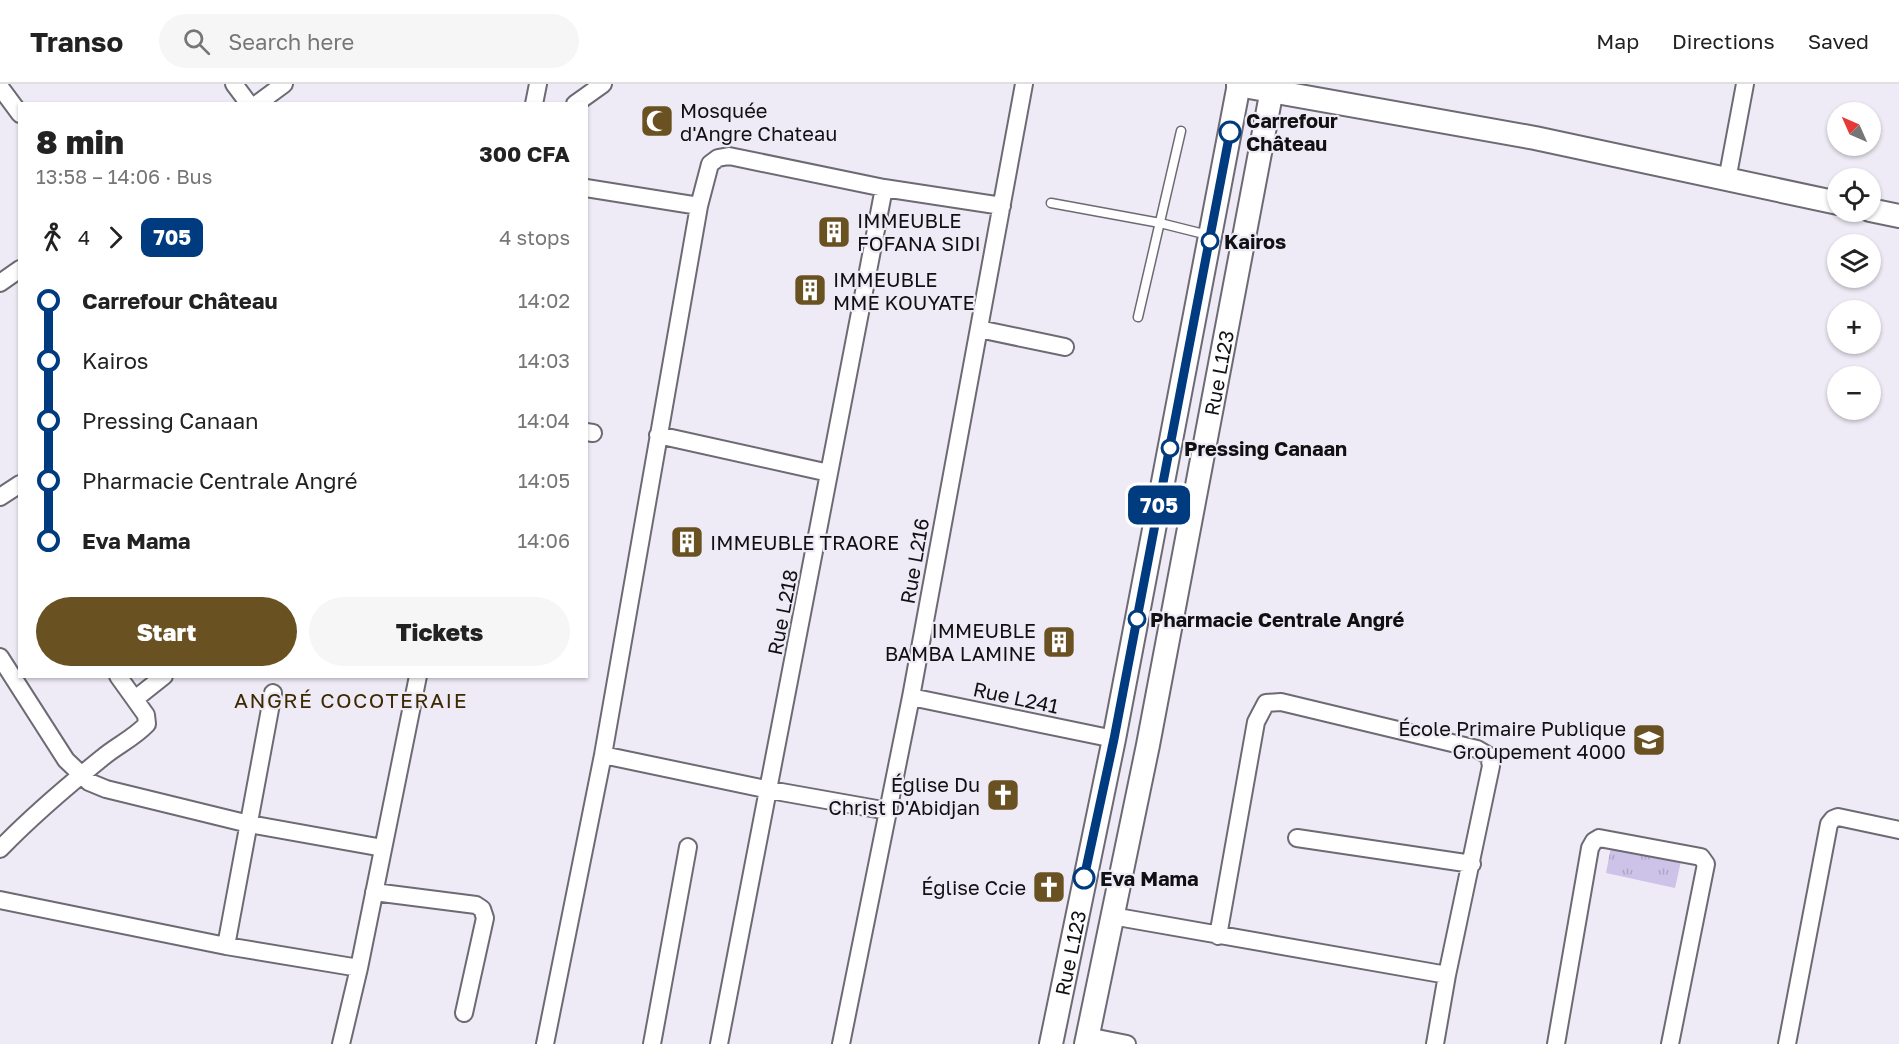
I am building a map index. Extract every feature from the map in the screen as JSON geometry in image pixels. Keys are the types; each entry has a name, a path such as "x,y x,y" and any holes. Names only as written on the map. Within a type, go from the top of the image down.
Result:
{"main road":[{"path":"1237,84 1272,88 1535,138 1827,201"},
{"name":"Rue L123","path":"1052,1044 1114,739 1211,236 1237,84"},
{"name":"Rue L123","path":"1086,1040 1148,745 1272,88"},
{"path":"1881,212 1899,216"}],"street":[{"path":"234,84 248,102"},
{"path":"260,102 284,84"},
{"path":"534,102 538,84"},
{"path":"578,102 603,84"},
{"name":"Rue L216","path":"842,1044 910,697 1024,84"},
{"path":"1726,180 1745,84"},
{"path":"0,87 18,111"},
{"path":"545,1044 603,755 699,206 710,164 718,158 729,156 884,188 1002,206"},
{"path":"588,188 699,206"},
{"name":"Rue L218","path":"720,1044 884,188"},
{"path":"0,283 18,270"},
{"path":"979,329 1065,347"},
{"path":"658,435 829,473"},
{"path":"0,497 18,485"},
{"path":"0,657 66,760 89,782 106,789 249,824 383,848"},
{"path":"0,849 22,825 81,774 147,724 146,715 119,678"},
{"path":"135,699 161,678"},
{"path":"341,1044 359,968 418,678"},
{"path":"226,946 273,693"},
{"name":"Rue L241","path":"910,697 1114,739"},
{"path":"1218,936 1256,722 1266,703 1292,704 1477,749 1489,756 1491,766 1447,975 1435,1044"},
{"path":"603,755 770,790 888,811"},
{"path":"1787,1044 1829,824 1838,817 1899,830"},
{"path":"1297,838 1472,864"},
{"path":"1556,1044 1590,848 1599,838 1701,857 1706,864 1670,1044"},
{"path":"652,1044 688,847"},
{"path":"374,892 476,905 482,909 485,918 464,1013"},
{"path":"0,900 226,946 359,968"},
{"path":"1113,916 1447,975"},
{"path":"1086,1040 1127,1044"}],"lane":[{"path":"1138,317 1181,130"},
{"path":"1051,203 1160,223 1211,236"}],"green space":[{"path":"1611,847 1681,861 1675,888 1606,873"}],"bus line":[{"name":"705","path":"1084,878 1114,739 1230,132"}],"place":[{"name":"Mosquée d'Angre Chateau","path":"657,121"},
{"name":"Carrefour Château","path":"1230,132"},
{"name":"IMMEUBLE FOFANA SIDI","path":"834,232"},
{"name":"Kairos","path":"1210,241"},
{"name":"IMMEUBLE MME KOUYATE","path":"810,290"},
{"name":"Pressing Canaan","path":"1170,448"},
{"name":"IMMEUBLE TRAORE","path":"687,542"},
{"name":"Pharmacie Centrale Angré","path":"1137,619"},
{"name":"IMMEUBLE BAMBA LAMINE","path":"1059,642"},
{"name":"École Primaire Publique Groupement 4000","path":"1649,740"},
{"name":"Église Du Christ D'Abidjan","path":"1003,795"},
{"name":"Eva Mama","path":"1084,878"},
{"name":"Église Ccie","path":"1049,887"}],"district":[{"name":"ANGRÉ COCOTERAIE","path":"351,700"}]}
